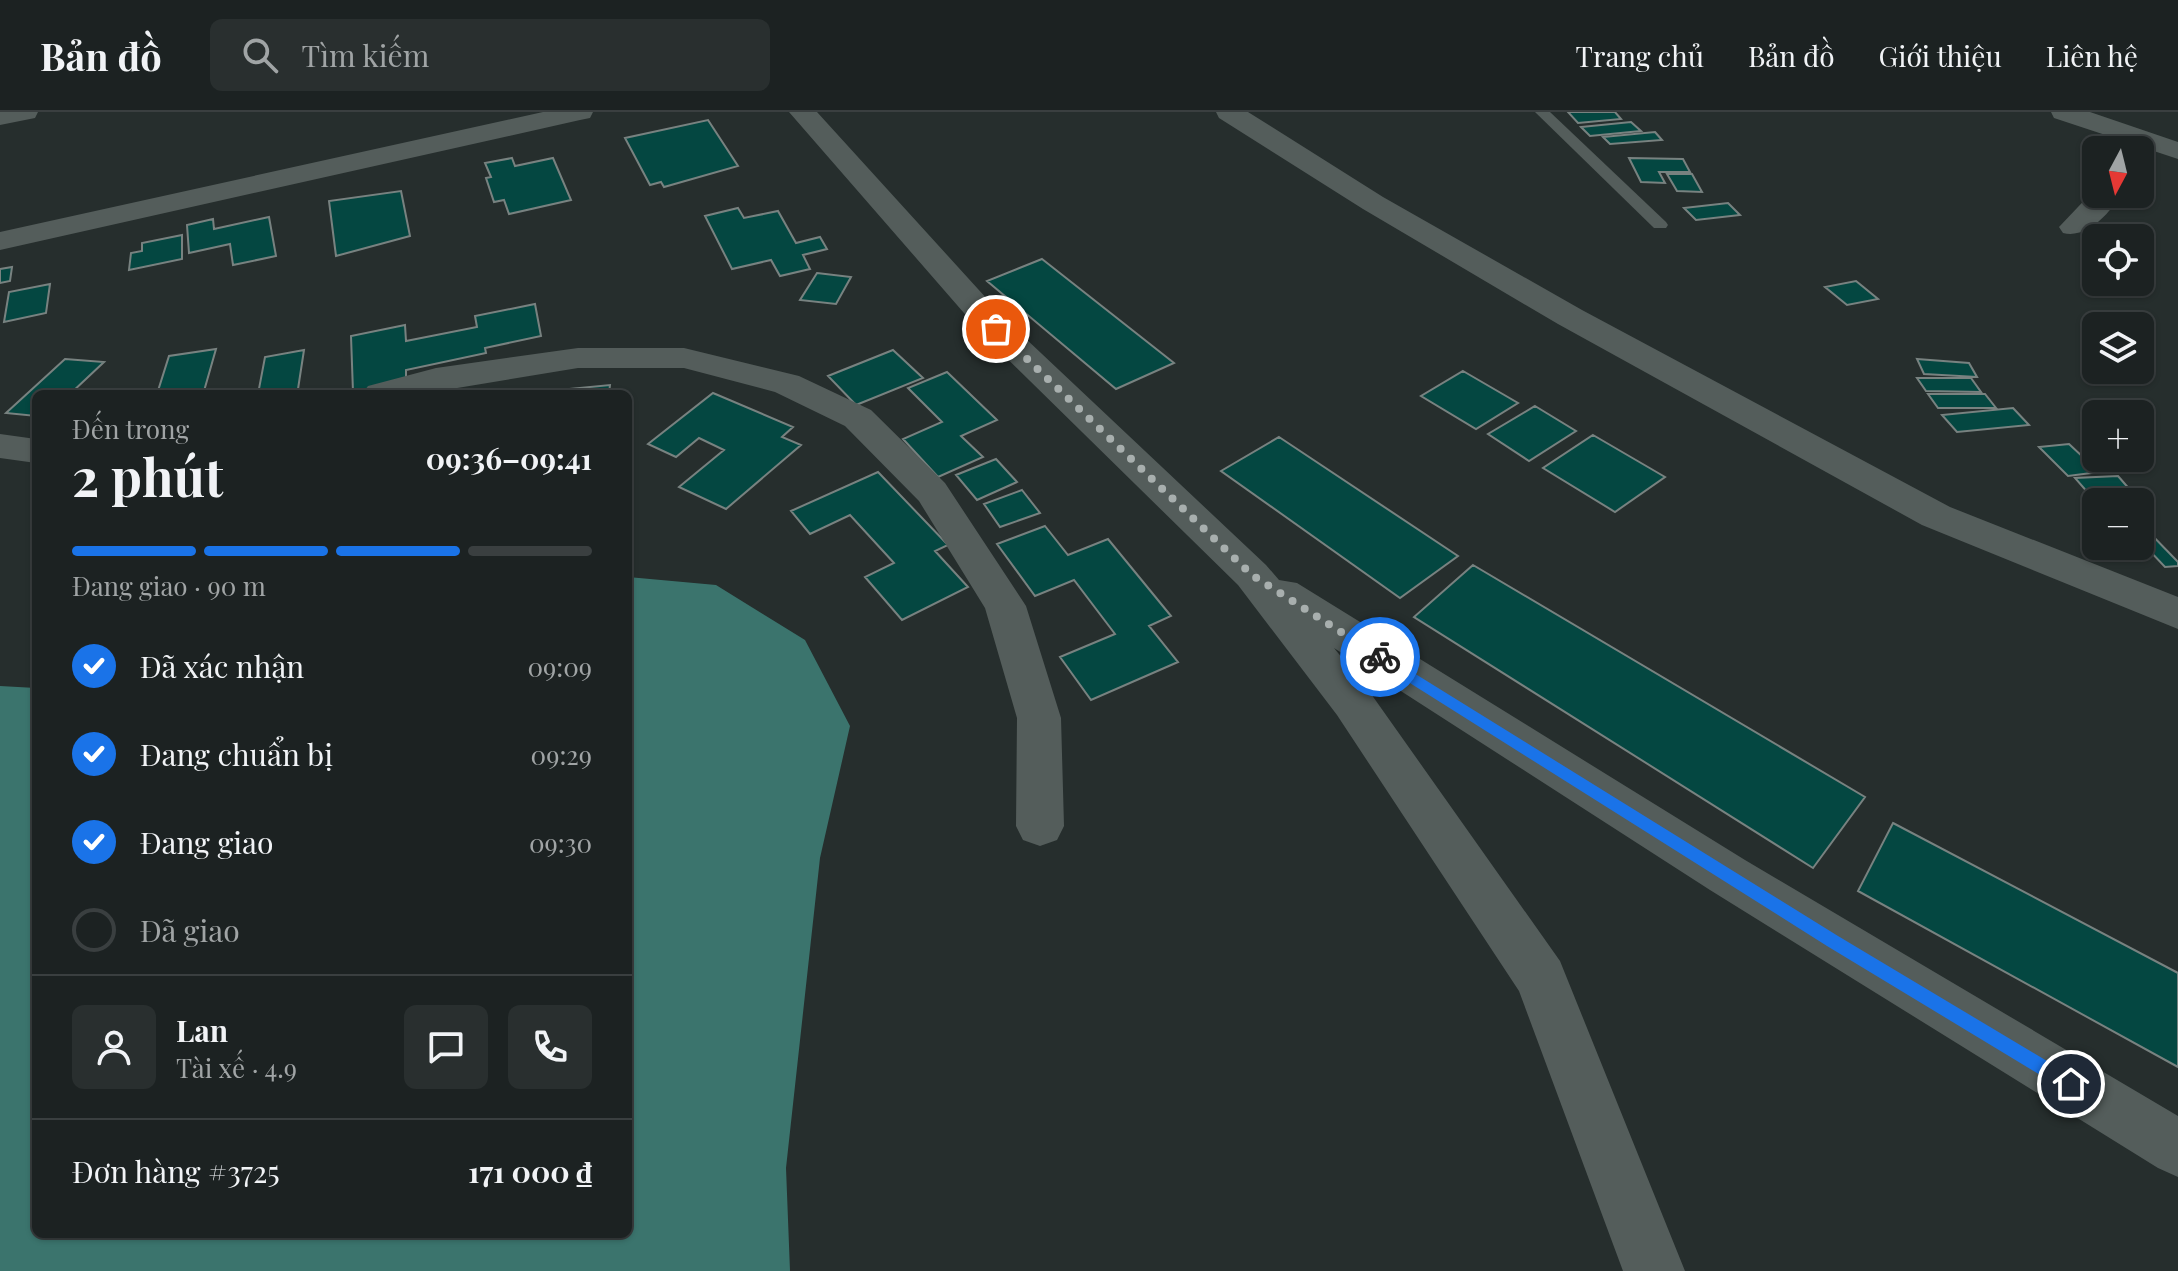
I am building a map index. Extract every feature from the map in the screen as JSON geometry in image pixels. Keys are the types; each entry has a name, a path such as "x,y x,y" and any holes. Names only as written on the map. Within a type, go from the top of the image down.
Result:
{"street":[{"path":"0,117 25,112"},
{"path":"0,241 580,112"},
{"path":"802,112 996,329 1252,575 1353,703 1541,978 1654,1271"},
{"path":"1229,112 1373,203 1570,317 1936,516 2178,614"},
{"path":"2064,112 2177,151"},
{"path":"2154,162 2177,151"},
{"path":"2074,227 2093,208"},
{"path":"395,390 436,379 578,358 684,358 787,384 858,418 932,492 1005,606 1039,718 1040,826"},
{"path":"0,446 32,450"},
{"path":"1252,575 1572,780 1884,973 2178,1148"}],"lane":[{"path":"1542,112 1660,225"}],"shaded area":[{"path":"632,577 716,585 805,640 850,726 820,858 786,1168 790,1271 0,1271 0,686 32,688 32,1238 632,1238"}],"building":[{"path":"1568,112 1615,112 1621,119 1578,123"},
{"path":"708,120 738,166 664,187 661,182 650,185 625,138"},
{"path":"1631,122 1641,131 1590,136 1581,127"},
{"path":"1655,132 1662,140 1610,144 1603,137"},
{"path":"512,158 515,166 553,158 571,200 509,214 504,200 494,202 486,178 491,177 485,163"},
{"path":"1629,158 1683,159 1690,172 1659,172 1665,183 1641,182"},
{"path":"1667,174 1692,174 1702,192 1677,191"},
{"path":"401,191 410,236 336,256 329,201"},
{"path":"1728,203 1740,215 1696,220 1684,208"},
{"path":"738,208 744,218 778,211 796,243 820,237 827,249 803,255 810,269 780,276 771,260 732,269 705,216"},
{"path":"269,217 276,256 233,265 230,244 189,253 187,225 213,219 214,229"},
{"path":"182,235 182,259 129,270 131,253 142,251 142,243"},
{"path":"1042,259 1174,363 1116,389 987,281"},
{"path":"12,267 10,281 0,283 0,269"},
{"path":"817,273 851,277 836,304 800,300"},
{"path":"1856,281 1878,299 1847,305 1825,287"},
{"path":"50,284 46,313 4,322 9,292"},
{"path":"535,304 541,336 485,348 486,353 406,370 406,381 353,390 351,336 405,325 406,341 477,327 475,316"},
{"path":"216,349 204,390 158,390 169,356"},
{"path":"304,350 298,389 259,390 265,357"},
{"path":"893,350 923,378 856,405 828,376"},
{"path":"65,359 104,362 74,390 32,390 32,416 6,413"},
{"path":"1917,359 1969,363 1977,377 1924,374"},
{"path":"1463,371 1518,403 1476,429 1421,396"},
{"path":"947,372 997,420 961,436 983,457 938,477 903,439 942,422 908,388"},
{"path":"1917,378 1971,378 1981,392 1926,391"},
{"path":"610,385 609,390 559,390"},
{"path":"713,393 793,427 782,437 801,445 726,509 679,487 724,450 699,438 676,457 648,444"},
{"path":"1928,394 1985,394 1996,408 1938,408"},
{"path":"1535,406 1576,431 1529,461 1488,434"},
{"path":"2013,408 2029,425 1957,432 1942,415"},
{"path":"1593,435 1665,477 1615,512 1543,468"},
{"path":"1279,437 1458,556 1400,598 1221,471"},
{"path":"2069,444 2082,456 2082,472 2099,472 2068,476 2039,447"},
{"path":"996,459 1017,482 977,500 956,475"},
{"path":"878,472 948,545 935,551 968,587 902,620 865,577 894,563 850,515 810,534 791,511"},
{"path":"2118,476 2128,488 2084,488 2075,478"},
{"path":"1022,490 1040,513 1000,527 984,504"},
{"path":"1045,526 1068,555 1108,539 1171,616 1149,626 1178,662 1091,700 1060,657 1115,634 1074,580 1035,596 997,544"},
{"path":"2154,537 2178,562 2178,566 2165,567 2154,555"},
{"path":"1473,565 1865,797 1813,868 1414,617"},
{"path":"1893,823 2178,973 2178,1067 1858,891"}],"way so far":[{"path":"996,329 1252,575 1380,657"}],"route":[{"path":"1380,657 1832,941 2071,1084"}]}
